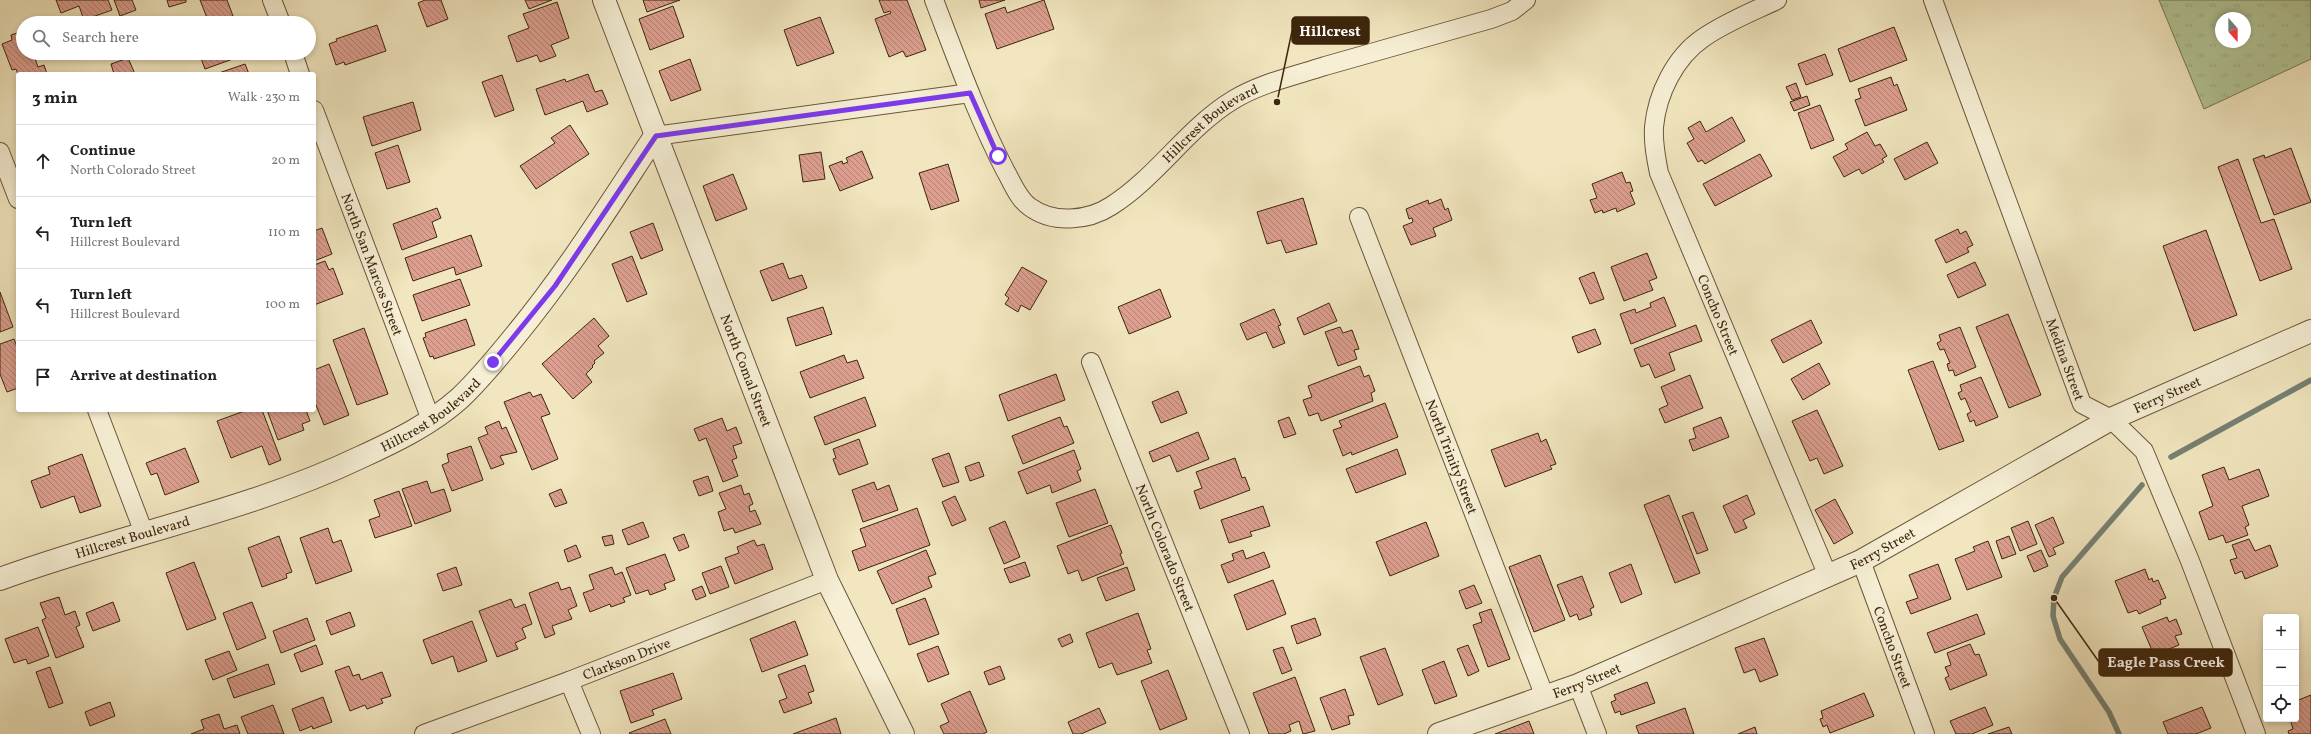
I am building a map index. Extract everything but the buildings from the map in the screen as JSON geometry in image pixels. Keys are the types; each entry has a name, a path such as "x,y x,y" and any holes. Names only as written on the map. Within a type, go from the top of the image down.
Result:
{"street":[{"path":"272,0 278,16"},
{"name":"North Comal Street","path":"604,0 827,580 903,734"},
{"path":"656,136 970,93 934,0"},
{"name":"Hillcrest Boulevard","path":"970,93 1016,192 1029,207 1046,216 1068,220 1089,216 1111,207 1140,184 1212,115 1233,100 1256,88 1491,19 1512,11 1526,0"},
{"name":"Concho Street","path":"1777,0 1723,25 1701,39 1687,53 1672,74 1661,97 1654,127 1655,147 1659,173 1828,576"},
{"name":"Medina Street","path":"1933,0 2082,404 2111,419 2144,451 2190,561 2256,734"},
{"path":"295,60 299,72"},
{"name":"North San Marcos Street","path":"316,115 431,420"},
{"name":"Hillcrest Boulevard","path":"0,579 144,533 232,507 297,485 390,444 431,420 460,398 493,362 555,286 656,136"},
{"path":"0,152 16,195"},
{"name":"North Trinity Street","path":"1359,217 1544,697"},
{"name":"Ferry Street","path":"1439,734 1578,684 1860,562 2111,419 2311,331"},
{"name":"North Colorado Street","path":"1091,362 1240,734"},
{"path":"99,412 144,533"},
{"name":"Concho Street","path":"1860,562 1925,734"},
{"name":"Clarkson Drive","path":"424,734 569,681 827,580"},
{"path":"569,681 591,734"},
{"path":"1578,684 1597,734"}],"green space":[{"path":"2159,0 2311,0 2311,59 2204,109"}],"waterway":[{"path":"2171,457 2311,380"},
{"path":"2119,734 2109,712 2060,639 2053,616 2054,598 2062,577 2142,485"}],"place":[{"name":"Hillcrest","path":"1277,102"},
{"name":"Eagle Pass Creek","path":"2054,598"}],"route":[{"path":"493,362 555,286 656,136 970,93 998,156"}]}
